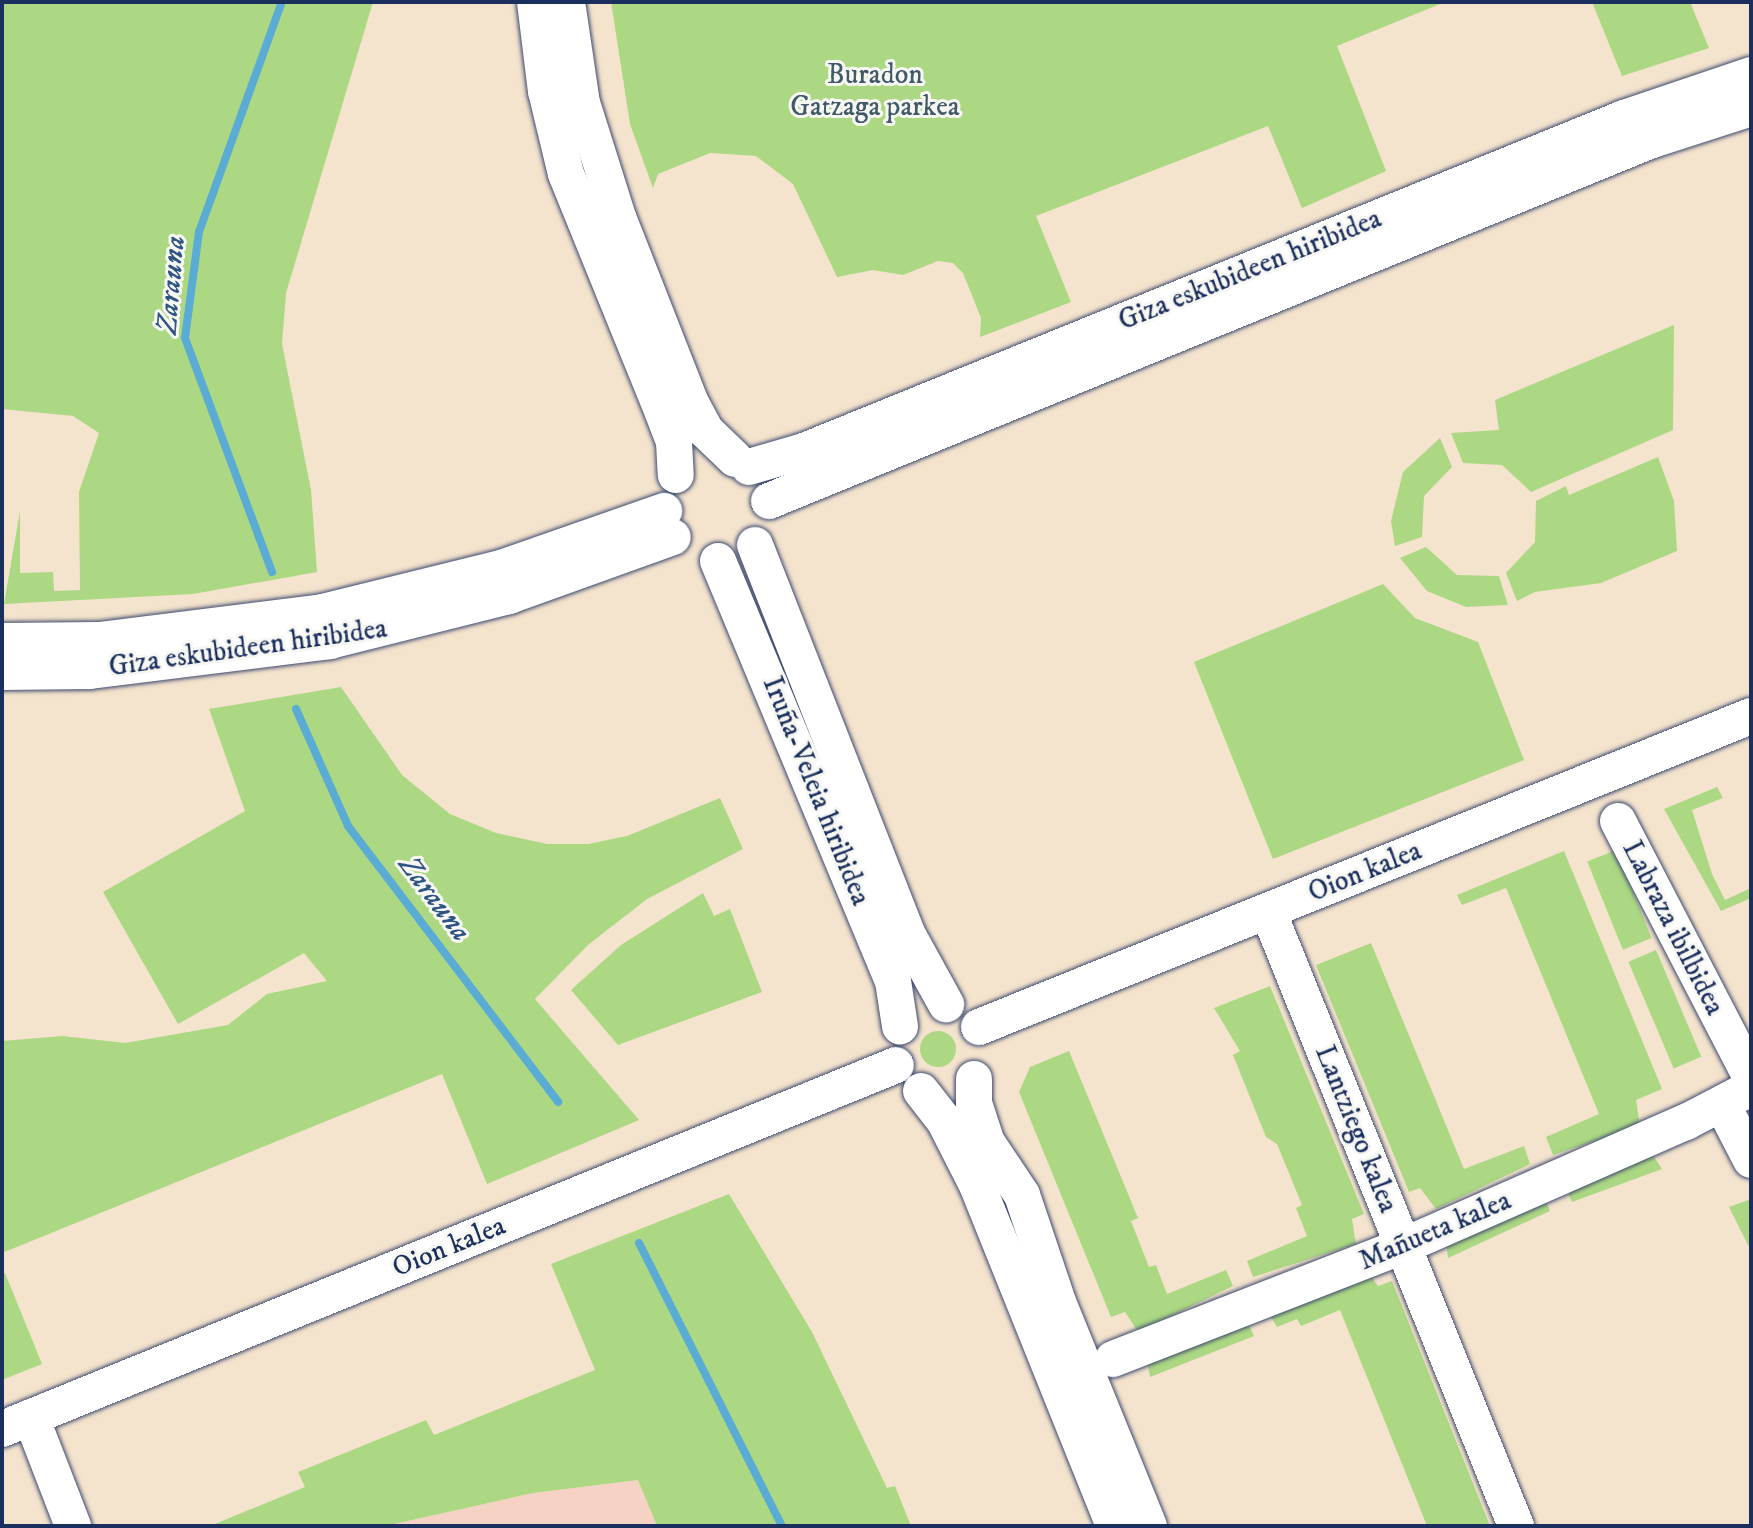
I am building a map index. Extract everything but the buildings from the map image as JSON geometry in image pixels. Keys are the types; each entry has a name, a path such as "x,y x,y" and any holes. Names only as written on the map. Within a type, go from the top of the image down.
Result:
{"street":[{"path":"535,2 546,91 566,174 669,428 676,475 668,524 685,550 718,561 739,557 755,545 769,517 769,501 742,463 706,431 691,403 618,217 582,103 567,2"},
{"name":"Giza eskubideen hiribidea","path":"742,463 804,451 1624,118 1751,75"},
{"name":"Giza eskubideen hiribidea","path":"769,501 1652,140 1751,108"},
{"path":"676,475 693,462 714,456 742,463"},
{"name":"Giza eskubideen hiribidea","path":"2,641 99,640 323,612 668,524"},
{"name":"Giza eskubideen hiribidea","path":"2,672 90,671 330,641 509,596 668,524"},
{"name":"Iruña-Veleia hiribidea","path":"755,545 909,937 946,1004"},
{"name":"Iruña-Veleia hiribidea","path":"718,561 893,981 900,1026"},
{"name":"Oion kalea","path":"979,1027 1751,716"},
{"name":"Labraza ibilbidea","path":"1618,821 1751,1078"},
{"name":"Lantziego kalea","path":"1268,911 1516,1526"},
{"path":"1114,1526 977,1185 944,1120 896,1065 894,1045 900,1026 920,1009 946,1004 965,1012 979,1027 983,1063 974,1079 974,1103 986,1141 1022,1195 1058,1302 1149,1526"},
{"name":"Oion kalea","path":"17,1423 896,1065"},
{"path":"921,1091 950,1093 974,1079"},
{"path":"1737,1096 1751,1160"},
{"name":"Mañueta kalea","path":"1113,1359 1403,1246 1737,1096"},
{"path":"17,1423 73,1526"}],"shaded area":[{"path":"638,1480 657,1526 385,1526 533,1493"}],"green space":[{"path":"2,2 373,2 286,293 282,344 311,490 317,572 193,594 4,604 20,511 20,573 53,572 54,591 80,590 79,492 99,433 73,416 2,409"},
{"name":"Buradon Gatzaga parkea","path":"611,2 1445,2 1337,46 1386,171 1302,208 1268,126 1036,216 1071,302 980,337 981,318 963,273 953,263 938,261 903,275 873,270 837,277 793,184 756,156 710,153 658,174 653,188 630,124"},
{"path":"1592,2 1690,2 1709,48 1622,76"},
{"path":"1674,325 1673,430 1531,492 1502,465 1463,463 1451,433 1499,430 1495,400"},
{"path":"1440,438 1452,467 1424,496 1422,537 1395,546 1391,521 1403,472"},
{"path":"1658,457 1674,501 1677,551 1601,583 1535,592 1517,601 1506,573 1535,542 1536,501 1566,486 1569,495"},
{"path":"1426,547 1457,575 1499,576 1508,605 1466,607 1427,591 1400,558"},
{"path":"1383,584 1415,618 1478,642 1524,760 1273,859 1194,662"},
{"path":"341,687 402,775 450,814 496,833 547,844 588,844 627,836 720,798 743,849 647,899 588,945 535,999 639,1120 487,1184 442,1074 2,1253 2,1041 63,1036 125,1043 228,1025 267,994 327,981 304,953 178,1024 103,892 245,811 209,709"},
{"path":"1717,787 1723,798 1692,810 1712,874 1725,900 1751,888 1751,898 1721,911 1664,809"},
{"path":"1616,850 1652,938 1623,950 1587,862"},
{"path":"1564,851 1662,1089 1636,1100 1640,1126 1553,1155 1546,1137 1599,1114 1506,888 1462,905 1457,895"},
{"path":"703,893 714,916 730,909 762,992 618,1045 571,990 621,945"},
{"path":"1371,943 1464,1169 1524,1146 1530,1164 1436,1209 1420,1188 1409,1192 1316,965"},
{"path":"1656,950 1701,1057 1674,1069 1628,962"},
{"path":"1270,986 1364,1214 1352,1219 1356,1244 1253,1277 1247,1261 1307,1236 1296,1208 1302,1205 1277,1144 1266,1137 1233,1055 1240,1051 1214,1008"},
{"path":"938,1031 951,1036 956,1049 951,1062 938,1067 925,1062 920,1049 925,1036"},
{"path":"1069,1051 1138,1218 1131,1221 1149,1267 1156,1265 1167,1294 1226,1270 1233,1286 1138,1332 1125,1312 1111,1317 1019,1092 1030,1067"},
{"path":"1650,1151 1662,1169 1572,1202 1567,1191"},
{"path":"729,1194 812,1332 887,1488 895,1486 911,1526 657,1526 638,1480 533,1493 385,1526 210,1526 305,1487 298,1472 426,1420 434,1435 595,1370 551,1264"},
{"path":"1751,1199 1751,1251 1729,1207"},
{"path":"1546,1201 1550,1211 1448,1258 1445,1234"},
{"path":"1364,1266 1378,1286 1392,1281 1490,1526 1427,1526 1340,1310 1301,1326 1297,1319 1277,1327 1269,1313"},
{"path":"5,1273 42,1364 2,1380 2,1274"},
{"path":"1247,1321 1254,1336 1150,1377 1146,1355"}],"waterway":[{"name":"Zarauna","path":"272,572 185,338 199,232 282,2"},
{"name":"Zarauna","path":"296,709 348,826 558,1102"},
{"name":"Zarauna","path":"639,1243 782,1526"}]}
